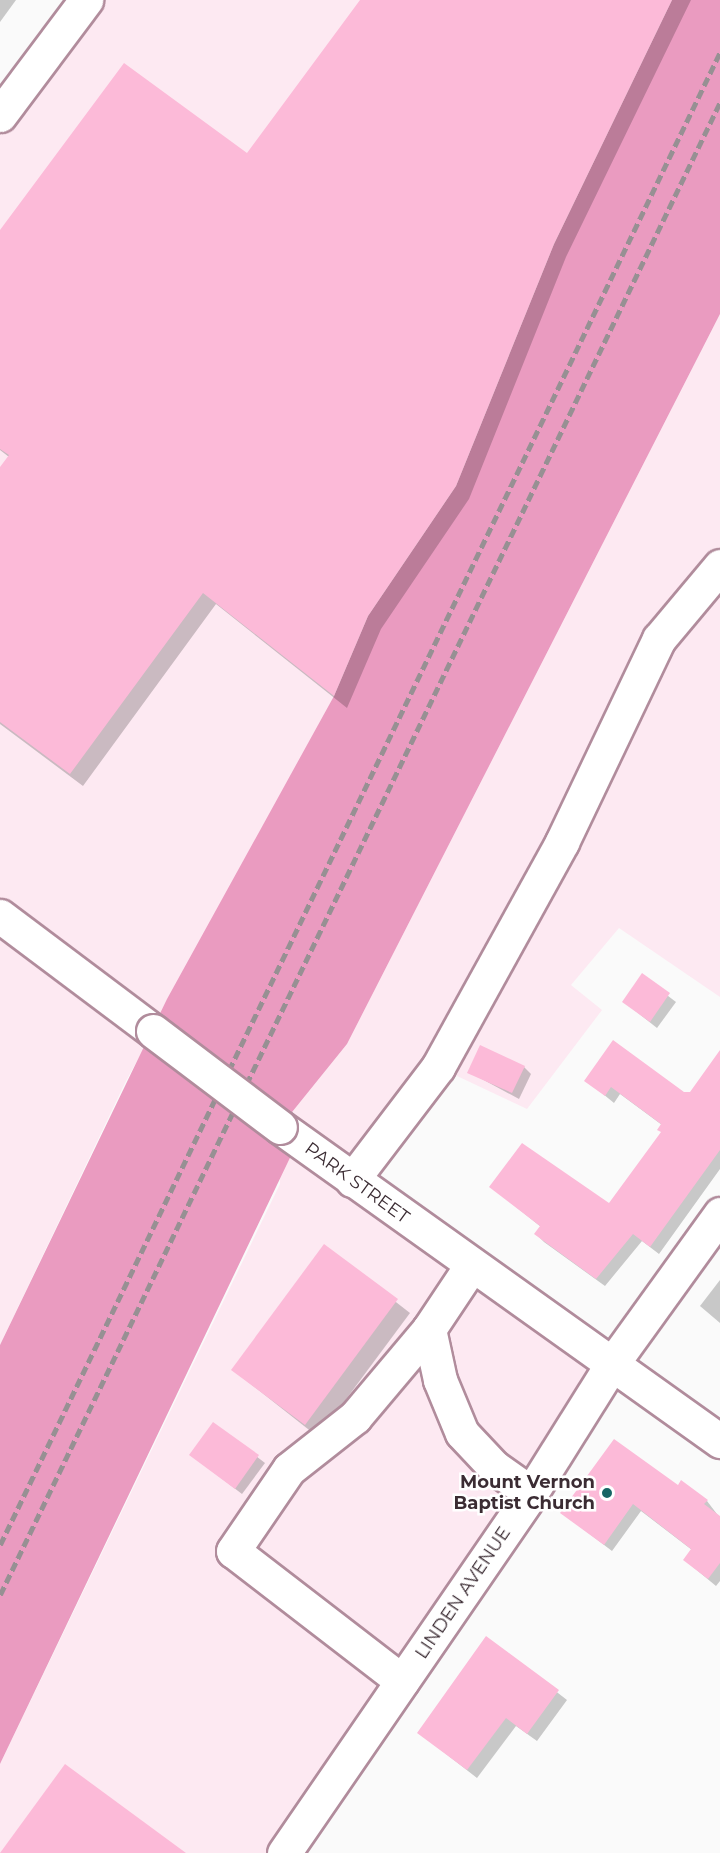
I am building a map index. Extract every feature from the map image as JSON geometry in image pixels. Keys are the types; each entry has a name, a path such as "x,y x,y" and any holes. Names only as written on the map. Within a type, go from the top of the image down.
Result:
{"street":[{"path":"0,115 86,0"},
{"path":"352,1180 438,1067 562,842 659,639 720,566"},
{"name":"PARK STREET","path":"0,916 279,1127 720,1442"},
{"name":"LINDEN AVENUE","path":"284,1853 531,1493 612,1364 720,1214"},
{"path":"402,1682 233,1551 289,1469 355,1417 429,1329 471,1266"},
{"path":"429,1329 440,1380 462,1433 494,1467 531,1493"}],"shaded area":[{"path":"86,0 672,0 554,244 456,486 368,616 334,696 125,1083 0,1345 0,115"},
{"path":"672,0 720,0 720,314 347,1044 280,1127 298,1141 0,1764 0,1345 167,999 334,696 368,616 456,486 554,244"},
{"path":"720,314 720,997 619,928 571,985 602,1010 527,1109 438,1067 352,1180 612,1364 284,1853 0,1853 0,1764 280,1184 280,1127 347,1044"}],"building":[{"path":"360,0 672,0 554,244 456,486 368,616 334,696 203,593 70,774 0,722 0,467 9,455 0,449 0,230 124,63 247,153"},
{"path":"642,973 670,993 650,1022 622,1002"},
{"path":"613,1040 684,1092 690,1092 720,1050 720,1150 650,1247 633,1234 596,1279 534,1234 540,1226 489,1187 522,1143 609,1203 661,1132 657,1130 661,1124 611,1087 605,1096 584,1081"},
{"path":"480,1045 525,1066 512,1093 467,1073"},
{"path":"324,1244 398,1299 305,1425 231,1370"},
{"path":"213,1422 259,1455 235,1489 189,1455"},
{"path":"614,1439 678,1485 681,1480 708,1500 704,1504 720,1516 720,1563 708,1579 683,1560 691,1549 633,1504 604,1545 560,1513"},
{"path":"486,1636 559,1690 527,1734 506,1718 467,1770 417,1733"},
{"path":"65,1764 186,1853 0,1853"}],"railway":[{"path":"0,1545 720,52"},
{"path":"0,1595 720,102"}],"place":[{"name":"Mount Vernon Baptist Church","path":"607,1493"}]}
